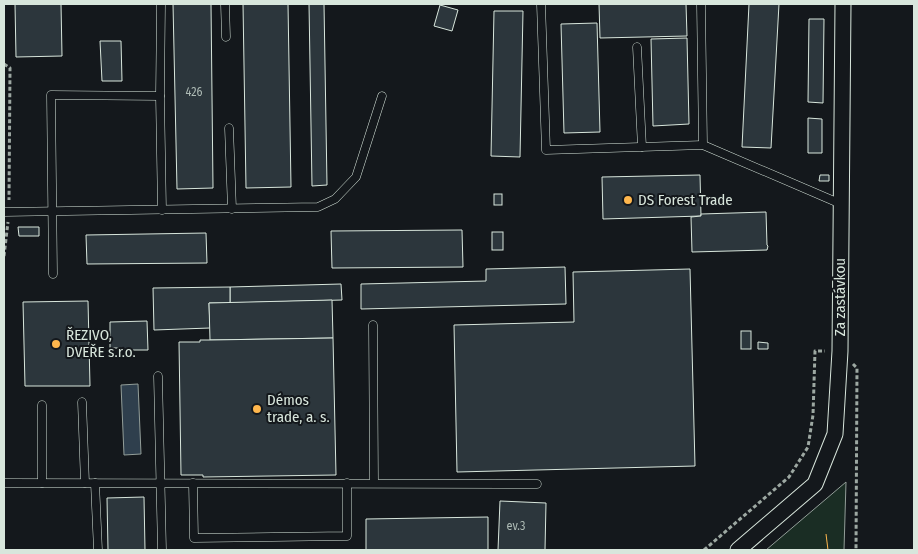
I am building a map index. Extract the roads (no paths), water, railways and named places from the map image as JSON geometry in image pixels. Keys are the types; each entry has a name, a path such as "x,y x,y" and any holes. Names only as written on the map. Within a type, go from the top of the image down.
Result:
{"street":[{"name":"Za zastávkou","path":"738,550 815,484 835,434 840,351 843,4"}],"lane":[{"path":"161,4 162,210"},
{"path":"225,4 226,37"},
{"path":"541,4 546,150 703,145 841,204"},
{"path":"701,4 703,145"},
{"path":"637,48 642,147"},
{"path":"53,274 51,95 160,96"},
{"path":"6,212 318,207 335,199 356,177 382,96"},
{"path":"229,128 232,209"},
{"path":"373,325 374,483"},
{"path":"158,376 162,550"},
{"path":"82,402 85,483"},
{"path":"42,405 42,483"},
{"path":"4,483 537,484"},
{"path":"95,483 98,550"},
{"path":"193,483 194,538 347,536 347,483"}],"water":[{"path":"138,384 141,454 124,455 121,385"}],"place":[{"name":"DS Forest Trade","path":"628,200"},
{"name":"ŘEZIVO, DVEŘE s.r.o.","path":"56,344"},
{"name":"Démos trade, a. s.","path":"257,409"}]}
